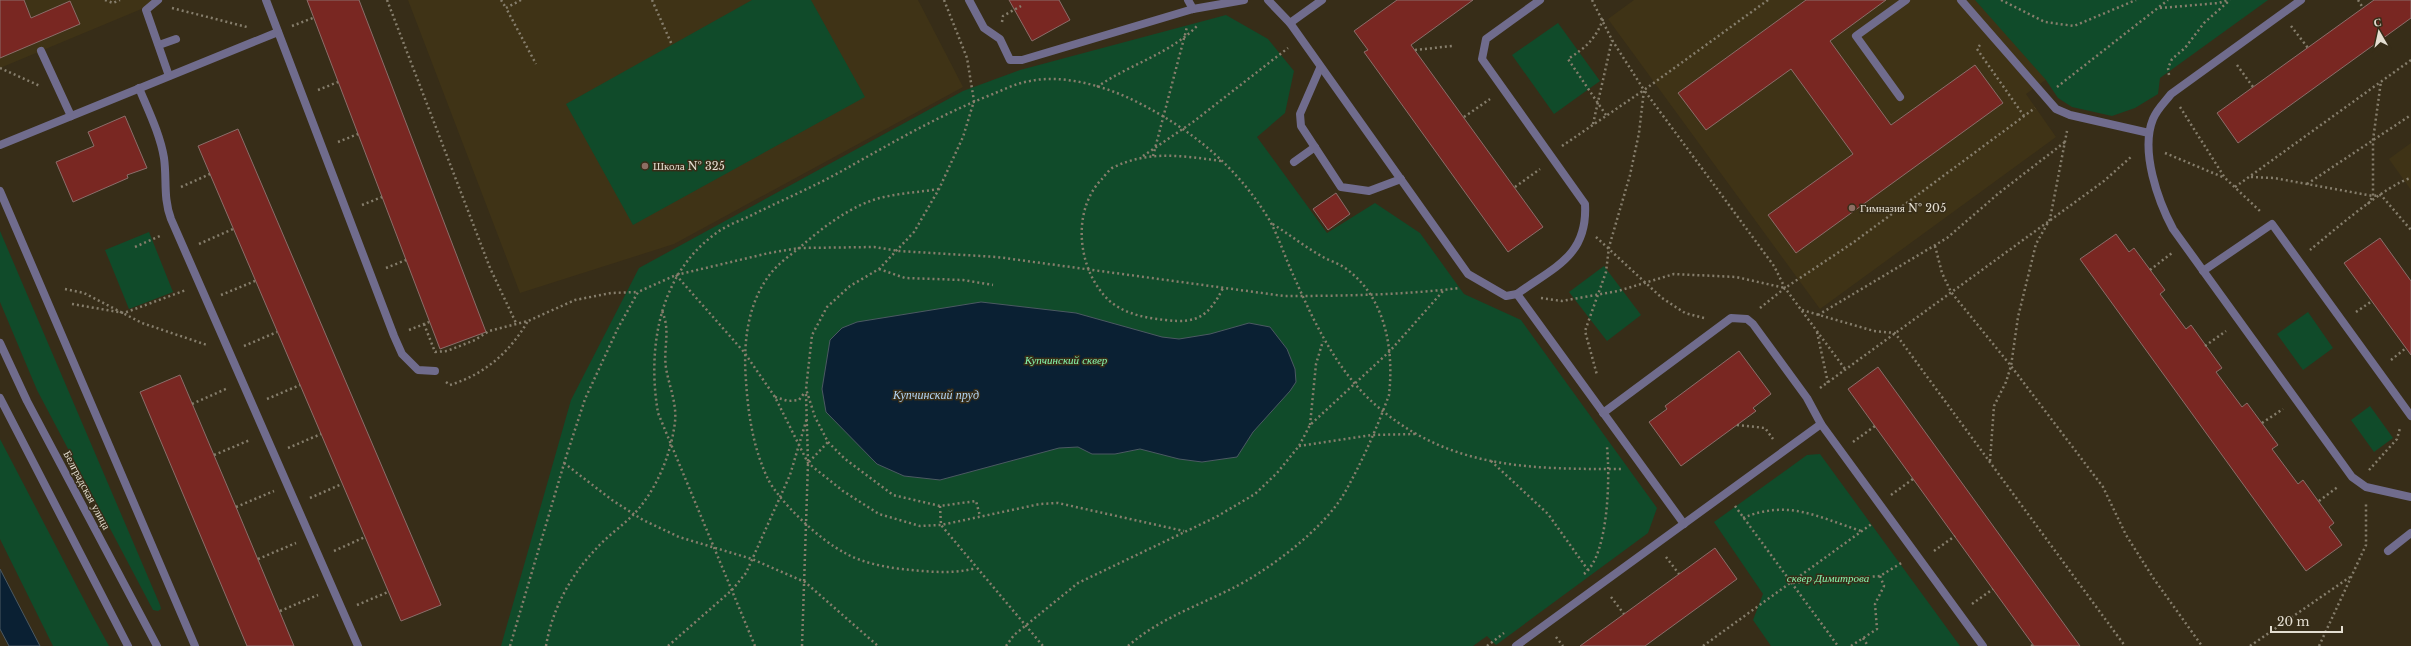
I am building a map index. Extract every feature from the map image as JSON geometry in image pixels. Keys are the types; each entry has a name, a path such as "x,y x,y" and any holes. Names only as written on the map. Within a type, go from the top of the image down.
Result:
{"street":[{"path":"158,0 146,10 169,76"},
{"path":"266,0 402,354 418,370 435,371"},
{"path":"969,0 984,28 1000,39 1010,60 1022,60 1193,9 1244,0"},
{"path":"1188,0 1193,9"},
{"path":"1268,0 1290,23 1320,68 1468,274 1478,282 1506,296 1517,294 1570,256 1579,244 1583,231 1585,204 1482,59 1486,39 1540,0"},
{"path":"1290,23 1322,0"},
{"path":"1900,97 1856,36 1906,0"},
{"path":"1962,0 2056,109 2070,115 2149,133"},
{"path":"2301,0 2171,94 2156,114 2149,133 2148,146 2158,198 2173,230 2355,479 2366,487 2411,497"},
{"path":"0,145 278,32"},
{"path":"159,45 176,39"},
{"path":"41,51 71,116"},
{"path":"1320,68 1300,114 1301,126 1341,187 1369,191 1401,179"},
{"path":"139,88 161,146 164,158 167,209 358,646"},
{"path":"1294,162 1315,147"},
{"path":"0,191 195,646"},
{"path":"2203,271 2272,224 2299,258 2411,416"},
{"path":"1517,294 1684,524"},
{"path":"1603,413 1731,318 1747,319 1754,324 1807,398 1822,424 1983,646"},
{"name":"Белградская улица","path":"0,343 27,401 157,646"},
{"path":"0,398 128,646"},
{"path":"1516,646 1822,424"},
{"path":"2388,551 2411,532"}],"path":[{"path":"105,0 113,3 120,0"},
{"path":"387,0 490,268 516,323"},
{"path":"501,0 536,64"},
{"path":"506,8 521,0"},
{"path":"652,0 672,45"},
{"path":"802,646 808,463 806,389 812,335 827,307 850,286 880,268 899,251 914,232 939,189 963,136 974,101 967,58 944,0"},
{"path":"1592,0 1603,18 1612,40 1644,90 1774,266 1785,288 1846,369"},
{"path":"1515,187 1593,124 1644,90 1768,0"},
{"path":"2001,0 2045,22 2074,26 2136,0"},
{"path":"2044,96 2160,8 2168,0"},
{"path":"2160,8 2219,3 2226,0"},
{"path":"2230,0 2204,23 2185,48 2172,59 2168,68 2171,94 2225,178 2272,224"},
{"path":"2358,0 2363,8"},
{"path":"1000,39 1003,16 1021,6"},
{"path":"146,10 174,8 255,29 278,32 314,18"},
{"path":"1154,156 1193,9"},
{"path":"2282,14 2308,48"},
{"path":"1603,18 1598,33 1586,47 1568,60 1606,115"},
{"path":"1990,33 1977,49 2024,116"},
{"path":"1223,288 1215,304 1199,319 1172,321 1142,317 1122,309 1103,295 1089,271 1083,251 1082,226 1086,205 1095,186 1113,168 1141,157 1157,148 1274,60 1300,37"},
{"path":"1097,87 1116,74 1184,40"},
{"path":"1593,124 1612,40"},
{"path":"1416,50 1452,46"},
{"path":"2227,53 2253,87"},
{"path":"2235,187 2251,177 2411,60"},
{"path":"0,68 62,97"},
{"path":"755,646 670,445 658,413 654,388 654,361 662,311 676,276 688,258 718,231 836,174 908,134 974,101 1032,80 1071,81 1126,96 1165,117 1199,138 1240,181 1271,223 1323,340 1356,384 1383,412 1417,434 1453,452 1491,461 1537,469 1644,469"},
{"path":"2367,206 2373,196 2373,140 2381,81"},
{"path":"302,96 338,82"},
{"path":"1598,378 1585,332 1606,272 1609,247 1630,175 1639,133 1644,90"},
{"path":"1464,117 1490,99"},
{"path":"1747,319 1785,288 1854,242 2035,107"},
{"path":"1990,462 1994,441 1992,418 1994,406 2006,382 2011,366 2018,317 2036,244 2050,219 2070,115"},
{"path":"2307,184 2411,115"},
{"path":"322,148 358,134"},
{"path":"1817,315 1935,246 2028,169 2065,142"},
{"path":"1807,398 2104,181 2135,154 2148,146 2225,178"},
{"path":"1141,157 1173,154 1222,161"},
{"path":"165,193 210,174"},
{"path":"2251,177 2274,178 2373,196 2380,195"},
{"path":"2299,258 2380,195 2411,178"},
{"path":"939,189 882,197 858,207 836,219 771,272 758,298 744,352 747,397 754,441 767,477 780,498 807,524 845,553 891,568 936,573 965,571 976,568"},
{"path":"2380,195 2411,230"},
{"path":"346,211 382,197"},
{"path":"1128,646 1159,622 1232,589 1263,572 1300,542 1329,514 1345,493 1383,412 1389,395 1390,351 1383,319 1369,294 1345,268 1323,257 1271,223"},
{"path":"135,247 175,229"},
{"path":"184,250 233,229"},
{"path":"1583,231 1598,238 1635,271 1645,284 1685,313 1722,324"},
{"path":"2150,270 2184,244"},
{"path":"1935,246 1942,273 1951,292 2011,366 2103,487 2126,535 2154,580 2202,646"},
{"path":"424,324 435,352 447,352 475,340 489,331 528,321 575,300 611,293 638,292 676,276 799,248 874,247 899,251 997,257 1089,271 1284,296 1444,290 1471,286 1478,282"},
{"path":"370,274 406,260"},
{"path":"880,268 905,278 963,280 993,285"},
{"path":"1517,294 1562,301 1645,284 1656,278 1674,274 1736,278 1785,288"},
{"path":"676,276 744,352 775,397 808,463 843,491 879,514 920,526 942,525 1040,504 1058,503 1184,530"},
{"path":"207,301 255,281"},
{"path":"72,304 124,313 150,305 199,284"},
{"path":"65,289 84,293 142,323 229,352 277,332"},
{"path":"1006,646 1014,635 1078,583 1184,530 1216,517 1255,494 1277,473 1299,446 1310,425 1390,351 1444,290"},
{"path":"510,646 564,463 585,399 618,328 638,292"},
{"path":"2343,321 2372,301"},
{"path":"1802,310 1874,331 1895,333 2125,646"},
{"path":"546,646 549,631 560,601 576,572 595,549 634,514 654,487 670,445 675,413 674,398 666,364 667,331 662,311"},
{"path":"435,371 450,385 468,380 504,354 515,342 528,321"},
{"path":"394,336 429,322"},
{"path":"2206,346 2240,322"},
{"path":"1817,330 1828,382"},
{"path":"1310,425 1316,364 1323,340"},
{"path":"2378,370 2406,348"},
{"path":"192,404 243,382"},
{"path":"252,405 300,385"},
{"path":"775,397 788,401 799,400 806,389"},
{"path":"806,389 815,417 828,442 845,459 893,495 940,506 976,502 980,516"},
{"path":"2262,423 2296,400"},
{"path":"2319,501 2355,479 2397,439 2406,409"},
{"path":"668,646 732,590 746,574 790,474 807,418"},
{"path":"1737,425 1764,428 1783,452"},
{"path":"214,455 265,433"},
{"path":"274,454 321,434"},
{"path":"1299,446 1372,435 1417,434"},
{"path":"808,463 828,442"},
{"path":"1582,576 1588,571 1604,528 1609,469 1606,442"},
{"path":"1491,461 1548,514 1588,571 1624,614"},
{"path":"564,463 634,514 678,537 714,549 752,559 805,582 878,646"},
{"path":"296,504 342,484"},
{"path":"236,507 288,485"},
{"path":"2319,646 2366,545 2366,487"},
{"path":"1726,494 1790,584 1838,646"},
{"path":"940,506 942,525 976,568 1043,646"},
{"path":"1743,518 1766,510 1788,508 1862,531"},
{"path":"1703,646 1876,521 1872,516"},
{"path":"258,559 310,537"},
{"path":"319,557 365,538"},
{"path":"1657,544 1679,574"},
{"path":"1900,555 1907,565"},
{"path":"1790,584 1880,576 1904,561"},
{"path":"1851,646 1877,629 1875,604 1884,586 1880,576"},
{"path":"2250,646 2351,577"},
{"path":"280,611 333,589"},
{"path":"343,611 388,592"},
{"path":"1487,646 1506,632"},
{"path":"1863,638 1868,646"}],"shaded area":[{"path":"0,0 163,0 0,68"},
{"name":"Школа № 325","path":"408,0 918,0 963,87 674,244 520,293"},
{"name":"Гимназия № 205","path":"1634,0 2147,0 2124,23 2026,94 2056,137 1820,309 1608,19"},
{"path":"2411,143 2411,190 2389,159"}],"green space":[{"path":"752,0 811,0 865,97 633,225 566,104"},
{"path":"1975,0 2268,0 2160,78 2158,94 2135,108 2112,116 2072,107 2058,98 2046,80"},
{"name":"Купчинский сквер","path":"1226,15 1268,39 1294,71 1285,113 1257,137 1327,233 1375,203 1420,233 1464,294 1521,320 1657,508 1648,533 1496,645 1487,636 1473,646 501,646 571,400 639,268 963,91 1020,70"},
{"path":"1558,23 1600,81 1554,114 1512,55"},
{"path":"0,231 160,605 161,609 158,611 153,610 37,390 0,302"},
{"path":"149,232 173,292 129,309 105,250"},
{"path":"1604,266 1641,315 1607,341 1569,292"},
{"path":"2308,312 2333,348 2303,370 2277,334"},
{"path":"2370,406 2393,438 2374,452 2351,420"},
{"path":"0,439 109,646 53,646 0,539"},
{"name":"сквер Димитрова","path":"1820,454 1960,646 1771,646 1753,620 1763,594 1714,522 1807,455"}],"water":[{"name":"Купчинский пруд","path":"981,302 1076,313 1162,337 1179,339 1210,334 1249,323 1270,327 1287,349 1295,369 1296,382 1290,391 1253,432 1237,457 1202,462 1179,459 1140,449 1115,454 1092,454 1078,447 1059,448 940,480 904,476 877,464 826,412 822,389 830,340 842,328 857,322"},
{"path":"0,569 40,646 9,646 0,629"}],"building":[{"path":"0,0 24,0 31,18 70,1 80,24 0,58"},
{"path":"307,0 359,0 486,332 440,349"},
{"path":"1009,0 1059,0 1070,20 1032,41"},
{"path":"1397,0 1473,0 1411,45 1543,227 1508,252 1364,52 1368,50 1354,31"},
{"path":"1806,0 1886,0 1830,41 1891,125 1975,65 2003,103 1796,253 1768,215 1853,154 1791,69 1706,130 1678,93"},
{"path":"2374,0 2411,0 2411,18 2238,143 2217,113"},
{"path":"125,116 147,168 127,175 128,178 73,202 56,162 94,146 88,132"},
{"path":"238,129 441,605 401,621 198,146"},
{"path":"1336,193 1350,214 1328,230 1313,209"},
{"path":"2116,234 2129,252 2134,248 2165,290 2160,294 2186,329 2191,325 2222,368 2216,372 2242,407 2247,403 2278,445 2272,449 2298,484 2303,480 2334,523 2329,527 2342,545 2306,571 2080,259"},
{"path":"2380,238 2411,281 2411,355 2344,263"},
{"path":"1739,351 1771,394 1753,408 1756,411 1681,466 1649,422 1667,409 1665,406"},
{"path":"1878,367 2080,646 2034,646 1848,389"},
{"path":"180,375 294,646 247,646 140,392"},
{"path":"1715,548 1737,579 1645,646 1580,646"}],"place":[{"name":"Школа № 325","path":"645,166"},
{"name":"Гимназия № 205","path":"1852,208"}]}
